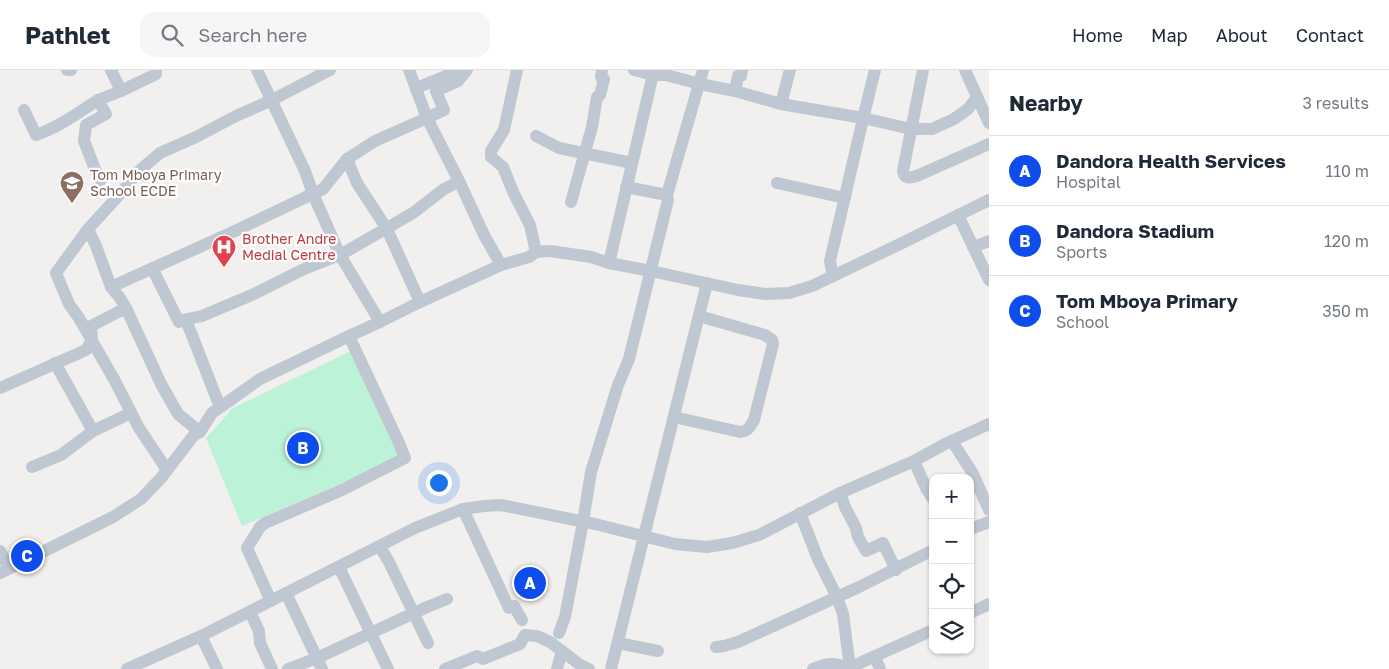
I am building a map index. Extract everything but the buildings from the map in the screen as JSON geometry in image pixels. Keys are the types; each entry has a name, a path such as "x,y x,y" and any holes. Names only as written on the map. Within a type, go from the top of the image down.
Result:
{"street":[{"path":"111,70 121,91"},
{"path":"24,110 36,135 49,131 98,100 156,74 156,70"},
{"path":"257,70 305,170 313,194 340,256 380,322"},
{"path":"167,470 139,428 92,340 68,304 56,273 88,230 139,171 160,153 272,100 330,70"},
{"path":"409,70 427,118 484,235 501,264"},
{"path":"416,88 461,70"},
{"path":"111,287 323,189 347,159 375,141 444,110 436,91 458,81 467,70"},
{"path":"517,70 504,130 491,151 491,157 503,167 530,225 536,252"},
{"path":"571,202 592,127 597,98 600,95 604,79 601,77 602,70"},
{"path":"634,70 666,75 781,104 863,118 910,129 932,129 954,119 968,109 977,97"},
{"path":"559,633 565,617 591,472 628,358 651,271 668,194 703,70"},
{"path":"734,91 738,76 741,76 742,70"},
{"path":"781,104 790,70"},
{"path":"833,276 830,261 875,70"},
{"path":"923,70 910,129 903,174 909,178 920,175 989,144"},
{"path":"965,70 989,123"},
{"path":"609,263 654,73"},
{"path":"98,100 106,114 86,125 84,141 101,180"},
{"path":"536,136 559,148 632,163"},
{"path":"347,159 357,183 387,229 420,302"},
{"path":"152,268 179,322 202,316 254,294 304,269 340,256 413,213 444,189 460,183"},
{"path":"776,183 845,198"},
{"path":"626,187 668,194"},
{"path":"0,551 5,571 113,517 141,499 167,470 194,435 200,432 212,413 260,380 501,264 529,257 536,252 550,252 591,257 609,263 738,290 765,294 790,293 812,286 989,200"},
{"path":"958,215 989,280"},
{"path":"88,230 111,287 126,308 160,384 178,414 200,432"},
{"path":"973,247 989,241"},
{"path":"611,669 707,283"},
{"path":"0,388 86,350 92,340 91,326 126,308"},
{"path":"674,417 740,432 746,431 754,420 770,358 772,340 765,335 699,316"},
{"path":"186,320 220,407"},
{"path":"271,601 248,548 260,527 265,523 342,490 405,458 349,336"},
{"path":"55,363 93,431"},
{"path":"32,467 61,455 93,431 131,413"},
{"path":"127,669 201,636 415,528 463,509 501,505 675,544 707,547 732,543 759,535 840,493 914,461 945,444 989,424"},
{"path":"952,441 972,472 989,510"},
{"path":"914,461 929,493"},
{"path":"840,493 856,528 858,537 866,551 883,542 896,570"},
{"path":"463,509 509,608 514,606 522,620"},
{"path":"800,513 843,614 849,669"},
{"path":"974,528 989,522"},
{"path":"380,547 428,643"},
{"path":"716,647 738,642 896,570 929,552"},
{"path":"339,567 388,669"},
{"path":"286,592 320,664"},
{"path":"288,669 320,664 372,633 447,600"},
{"path":"974,610 989,604"},
{"path":"250,612 259,631 260,643 272,669"},
{"path":"849,669 929,632"},
{"path":"445,669 478,656 483,659 520,644 525,635 537,636 556,646 579,664 589,669"},
{"path":"201,636 217,669"},
{"path":"618,643 658,651"},
{"path":"557,669 562,651"},
{"path":"874,657 880,669"},
{"path":"813,669 827,664 837,664 849,669"}],"green space":[{"path":"351,351 401,458 242,526 206,438 233,408"}],"place":[{"name":"Tom Mboya Primary School ECDE","path":"72,204"},
{"name":"Brother Andre Medial Centre","path":"224,268"},
{"name":"Dandora Stadium","path":"303,448"},
{"name":"Tom Mboya Primary","path":"27,556"},
{"name":"Dandora Health Services","path":"530,583"}]}
